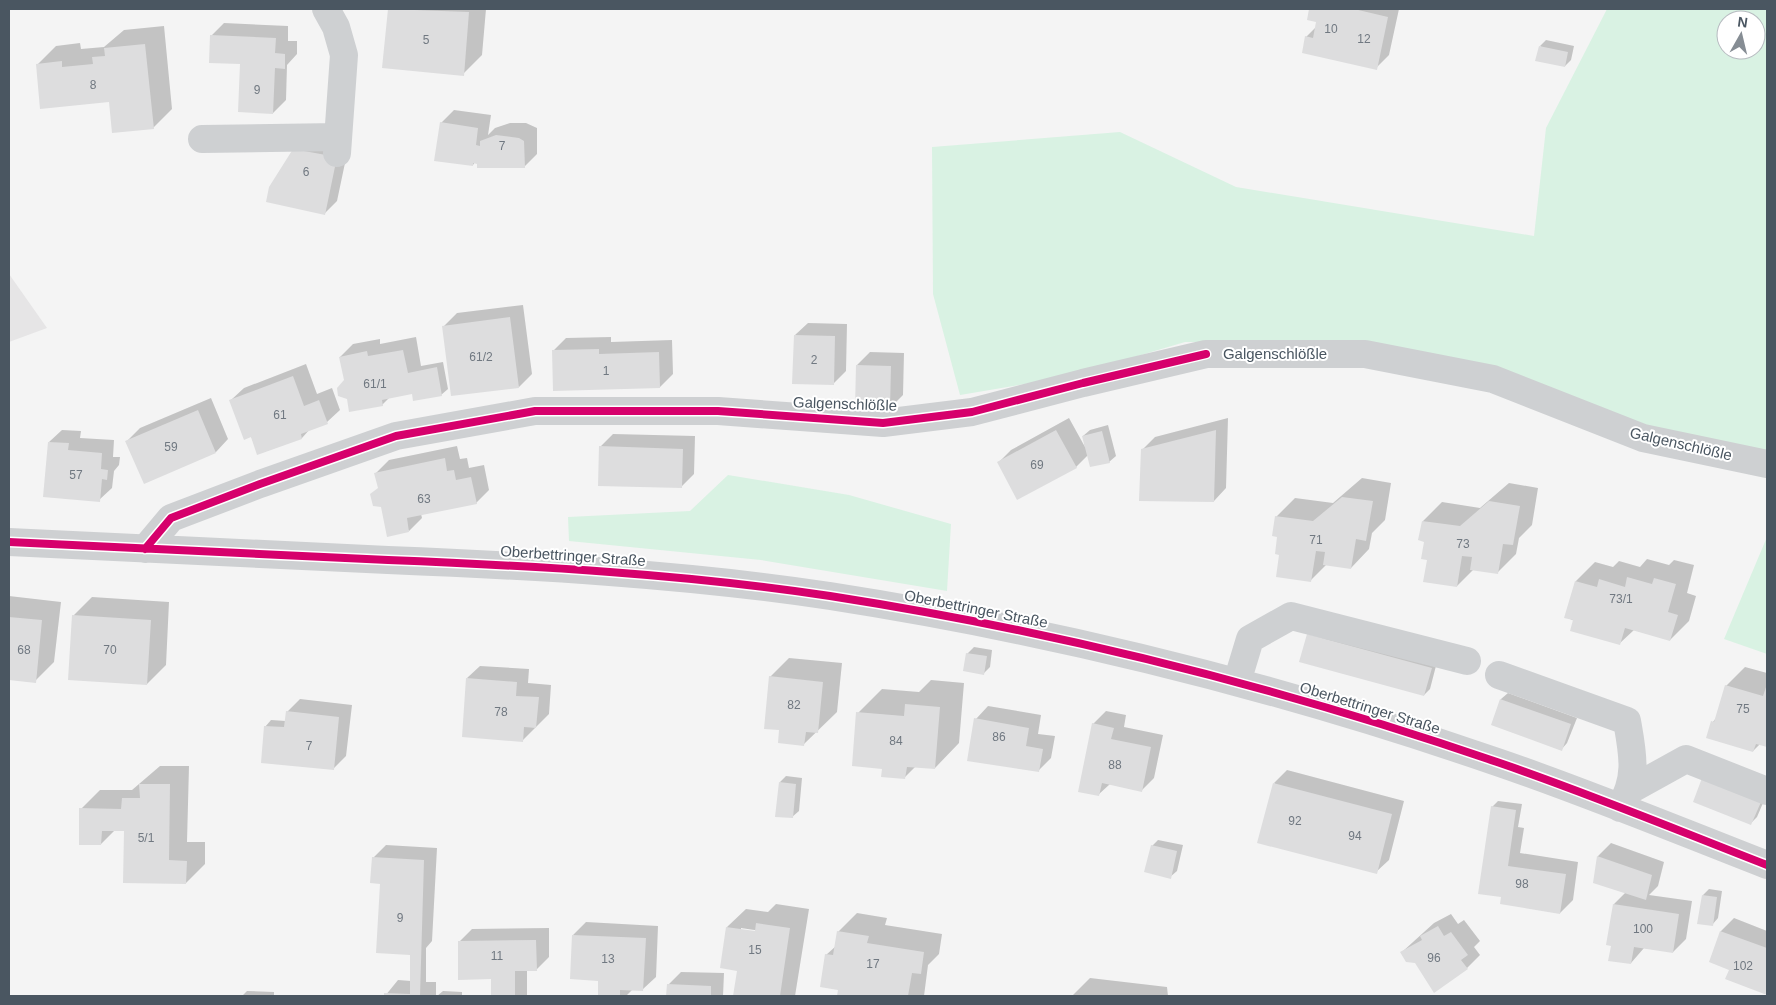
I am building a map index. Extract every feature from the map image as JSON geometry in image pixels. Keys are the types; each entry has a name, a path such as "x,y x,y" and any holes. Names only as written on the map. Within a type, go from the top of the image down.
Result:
{"street":[{"path":"202,140 338,145 344,56 336,27 326,9"},
{"name":"Galgenschlößle","path":"145,549 171,518 396,436 535,412 718,412 883,423 972,412 1083,382 1206,354 1365,354 1493,378 1643,438 1767,464"},
{"name":"Oberbettringer Straße","path":"9,542 561,568 707,581 826,596 936,614 1237,682 1373,722 1490,760 1625,799 1767,865"},
{"path":"1237,682 1250,639 1291,616 1467,661"},
{"path":"1499,675 1627,721 1633,754 1625,799"},
{"path":"1625,799 1686,759 1767,791"}],"shaded area":[{"path":"9,274 47,328 9,342"}],"green space":[{"path":"1607,9 1767,9 1767,455 1269,342 1185,342 1067,377 960,395 933,294 932,147 1120,132 1236,187 1534,236 1546,128"},
{"path":"728,475 849,495 951,524 947,591 761,560 569,541 568,517 690,511"},
{"path":"1767,537 1767,654 1724,639"}],"building":[{"path":"388,9 469,12 464,76 382,68"},
{"path":"1309,9 1354,9 1388,17 1377,70 1302,53 1305,36 1313,38 1316,22 1307,20"},
{"path":"210,35 276,38 275,53 285,54 285,69 275,68 273,114 238,112 240,64 209,63"},
{"path":"145,44 154,129 112,133 109,102 40,109 36,64 62,61 62,67 93,64 92,57 105,56 104,48"},
{"path":"1539,46 1568,52 1565,67 1535,61"},
{"path":"440,122 478,128 476,145 480,146 480,141 496,135 519,138 524,141 525,168 477,168 477,164 473,163 473,166 434,161"},
{"path":"293,149 337,157 325,215 266,202 269,187"},
{"path":"510,317 519,388 451,396 442,326"},
{"path":"794,335 835,336 834,385 792,384"},
{"path":"599,349 599,354 659,352 660,388 553,391 552,350"},
{"path":"403,350 408,373 437,367 442,396 413,401 412,394 382,400 383,406 349,412 347,399 338,396 337,388 344,380 339,357 367,351 368,356"},
{"path":"856,365 891,366 890,409 855,408"},
{"path":"293,376 304,406 319,400 328,424 301,434 302,439 257,455 251,437 244,440 229,400"},
{"path":"198,410 216,453 144,484 125,441"},
{"path":"1056,430 1077,468 1017,500 997,462"},
{"path":"1216,430 1214,502 1139,501 1141,449"},
{"path":"1102,431 1110,463 1090,467 1082,436"},
{"path":"48,442 69,443 68,450 102,453 101,469 108,470 107,480 102,479 100,502 43,497"},
{"path":"599,446 683,449 682,488 598,486"},
{"path":"445,458 447,471 454,470 456,480 471,477 477,504 407,518 409,532 387,537 381,507 373,506 370,494 378,488 374,473"},
{"path":"1342,497 1373,501 1366,541 1356,539 1351,569 1323,565 1325,552 1316,551 1311,582 1276,577 1279,555 1275,554 1277,537 1272,536 1275,516 1313,521"},
{"path":"1489,501 1520,506 1513,545 1503,544 1498,574 1470,570 1472,557 1462,556 1457,587 1423,582 1427,560 1421,559 1424,542 1418,540 1422,521 1460,526"},
{"path":"1627,577 1652,584 1654,578 1676,584 1668,612 1678,615 1670,641 1625,628 1620,645 1570,631 1573,620 1564,618 1575,581 1597,587 1599,579 1625,587"},
{"path":"72,615 151,620 147,685 68,680"},
{"path":"9,617 42,620 36,683 9,680"},
{"path":"1307,634 1432,668 1424,696 1299,662"},
{"path":"966,653 987,656 984,675 963,671"},
{"path":"769,676 823,682 818,733 806,732 804,746 778,743 779,730 764,729"},
{"path":"466,678 517,682 516,696 539,697 536,728 524,727 523,742 462,737"},
{"path":"1767,684 1767,747 1756,744 1753,752 1706,738 1711,721 1714,722 1725,685 1763,696"},
{"path":"1500,699 1571,724 1562,751 1491,725"},
{"path":"905,704 940,707 935,769 907,767 905,779 881,777 882,769 852,766 856,712 904,716"},
{"path":"286,711 339,717 334,770 261,763 264,726 284,727"},
{"path":"974,718 1029,728 1026,746 1043,749 1039,772 967,761"},
{"path":"1092,723 1114,728 1111,739 1151,747 1142,792 1102,783 1099,796 1078,792"},
{"path":"1702,778 1761,802 1751,825 1693,802"},
{"path":"779,782 796,784 793,818 775,817"},
{"path":"1273,783 1392,814 1377,874 1257,843"},
{"path":"139,784 170,784 169,860 187,861 186,884 123,883 124,831 102,831 101,845 79,845 79,808 121,809 122,798 140,798"},
{"path":"1491,806 1516,810 1508,866 1566,874 1560,914 1500,904 1501,897 1478,894"},
{"path":"1151,845 1177,851 1171,879 1144,872"},
{"path":"1597,856 1652,875 1646,900 1593,883"},
{"path":"372,857 424,860 420,996 384,996 384,993 410,994 410,955 376,953 380,884 370,883"},
{"path":"1702,895 1717,897 1713,926 1697,924"},
{"path":"1613,904 1679,914 1673,953 1634,947 1631,964 1608,961 1611,946 1606,945"},
{"path":"756,923 790,928 780,996 733,996 737,971 720,968 726,927 755,931"},
{"path":"1438,926 1444,936 1451,932 1468,955 1461,960 1468,969 1434,993 1415,963 1406,962 1400,952 1422,940 1420,936"},
{"path":"837,931 869,936 867,943 924,952 921,974 912,973 908,996 837,996 838,990 820,987 825,954 833,955"},
{"path":"1720,931 1767,948 1767,995 1725,979 1729,970 1709,962"},
{"path":"572,935 646,938 643,991 620,990 620,996 598,996 598,981 570,979"},
{"path":"536,940 537,971 515,971 515,996 491,996 491,979 458,980 458,941"},
{"path":"667,984 711,986 711,996 666,996"}],"cycle path":[{"path":"145,549 171,518 396,436 535,411 718,411 883,423 972,412 1206,354"},
{"path":"9,542 610,572 775,588 914,610 1083,644 1251,686 1334,710 1416,735 1531,774 1767,865"}]}
